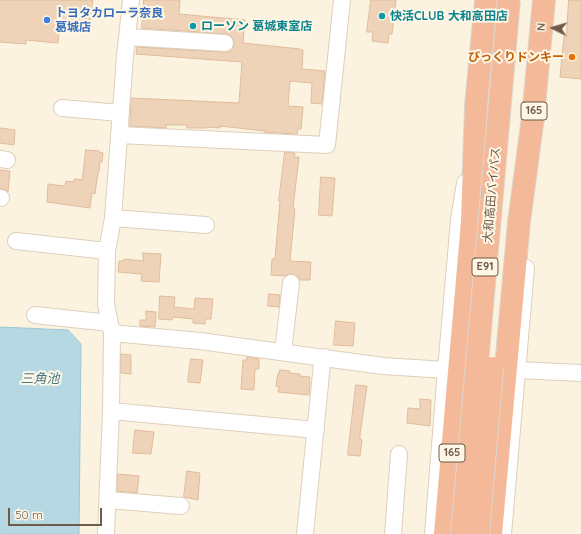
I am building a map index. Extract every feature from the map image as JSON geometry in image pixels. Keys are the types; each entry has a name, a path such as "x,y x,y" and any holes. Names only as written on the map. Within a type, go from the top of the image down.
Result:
{"highway":[{"name":"165","path":"445,534 452,374 472,222 476,106 486,0"},
{"name":"大和高田バイパス","path":"462,534 509,0"},
{"name":"大和高田バイパス","path":"478,534 524,0"},
{"name":"165","path":"491,534 511,376 519,222 533,117 544,0"}],"street":[{"path":"106,534 111,411 111,328 106,304 107,251 113,218 120,112 131,0"},
{"path":"119,136 327,145 342,0"},
{"path":"127,37 225,43"},
{"path":"62,108 120,112"},
{"path":"113,218 206,225"},
{"path":"16,241 107,251"},
{"path":"283,352 291,283"},
{"path":"35,315 200,341 452,374 433,534"},
{"path":"305,534 322,364 324,357"},
{"path":"503,534 511,376 581,373"},
{"path":"111,411 316,430"},
{"path":"393,534 399,454"},
{"path":"108,500 181,506"}],"water":[{"name":"三角池","path":"0,327 68,330 81,344 79,534 0,534"}],"building":[{"path":"0,0 93,0 89,27 60,23 58,43 26,40 26,44 0,42"},
{"path":"144,0 180,0 179,14 245,20 243,43 303,50 302,69 325,71 322,104 311,103 312,83 290,81 288,106 303,107 301,129 298,129 297,134 264,132 265,131 220,126 220,128 187,128 187,125 166,125 166,128 130,126 131,98 239,103 242,62 136,54 137,47 229,52 233,49 234,44 233,38 226,34 142,28"},
{"name":"快活CLUB 大和高田店","path":"371,0 396,0 392,34 389,34 388,43 372,41 373,32 367,32"},
{"name":"びっくりドンキー","path":"569,0 581,0 581,79 560,77"},
{"path":"0,128 15,130 14,145 0,143"},
{"path":"86,150 99,151 103,153 102,162 100,162 98,172 95,194 92,193 90,208 47,202 48,184 63,186 65,185 66,181 74,182 74,179 82,180"},
{"path":"285,152 295,153 294,157 299,157 293,208 295,209 290,261 311,262 310,280 300,280 300,278 292,274 285,276 271,275 272,259 275,259 279,201"},
{"path":"0,170 10,171 8,192 0,188"},
{"path":"321,177 335,178 332,216 319,215"},
{"path":"143,253 161,254 159,282 141,281 142,274 118,272 119,261 124,261 124,259 143,261"},
{"path":"269,294 280,295 279,307 268,306"},
{"path":"160,296 175,297 174,307 194,309 195,298 213,299 211,319 205,319 205,324 193,323 193,319 173,317 172,320 159,319"},
{"path":"146,311 156,312 155,327 140,326 140,320 146,320"},
{"path":"336,321 355,323 353,346 334,345"},
{"path":"121,354 131,355 131,374 121,373"},
{"path":"247,357 259,359 259,369 255,369 254,390 241,389 243,360 247,360"},
{"path":"191,359 203,360 200,383 188,382"},
{"path":"280,370 300,374 300,376 310,377 309,395 278,392 279,387 276,386 278,373"},
{"path":"356,385 367,386 360,435 360,439 362,440 360,456 348,455"},
{"path":"420,399 431,400 430,426 407,423 408,408 420,409"},
{"path":"135,430 154,432 151,454 133,453"},
{"path":"187,471 200,473 198,500 184,497"},
{"path":"118,474 139,476 137,493 117,491"}],"place":[{"name":"快活CLUB 大和高田店","path":"382,16"},
{"name":"トヨタカローラ奈良 葛城店","path":"47,20"},
{"name":"ローソン 葛城東室店","path":"193,26"},
{"name":"びっくりドンキー","path":"572,57"}]}
